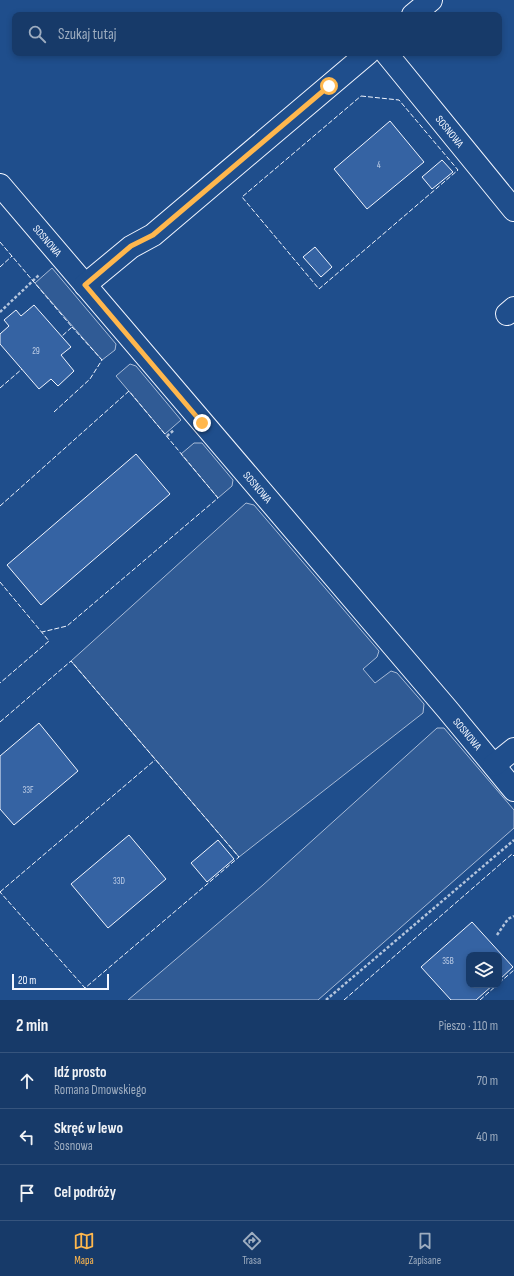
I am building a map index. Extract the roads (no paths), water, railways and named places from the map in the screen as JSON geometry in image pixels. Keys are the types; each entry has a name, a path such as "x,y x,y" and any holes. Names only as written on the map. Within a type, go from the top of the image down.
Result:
{"street":[{"path":"417,12 431,0"},
{"path":"85,285 131,246 153,235 364,56"},
{"name":"SOSNOWA","path":"388,56 514,210"},
{"name":"SOSNOWA","path":"0,185 514,790"},
{"path":"494,765 514,748"}]}
